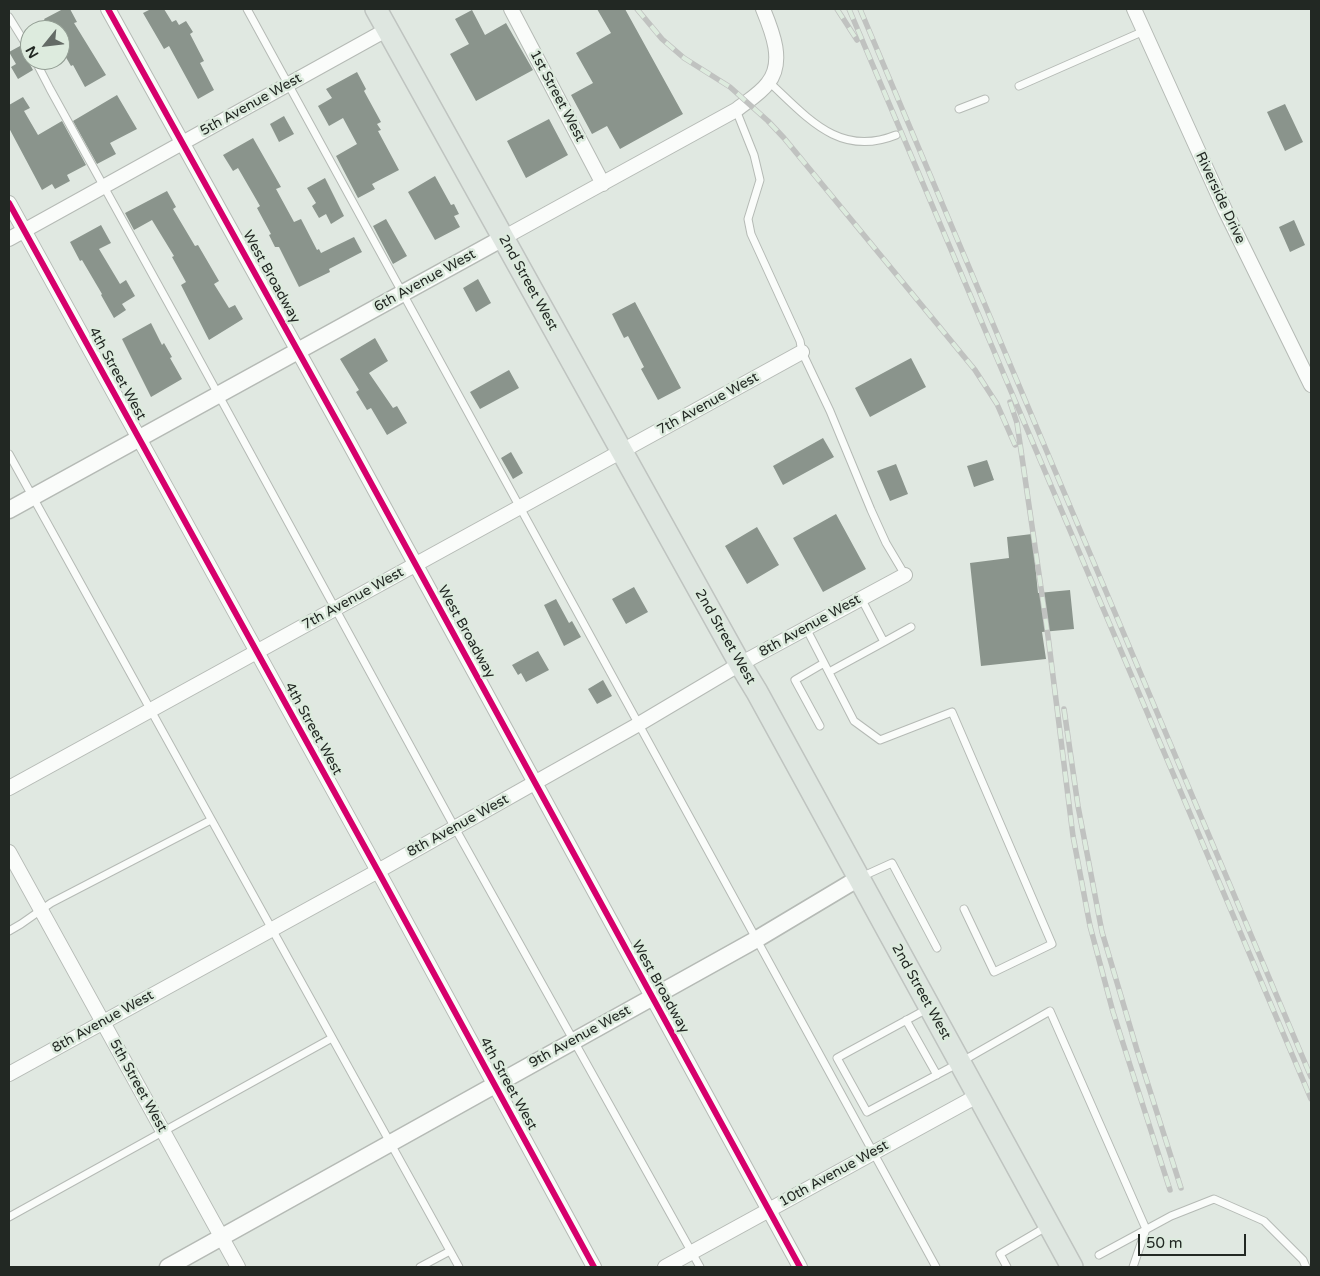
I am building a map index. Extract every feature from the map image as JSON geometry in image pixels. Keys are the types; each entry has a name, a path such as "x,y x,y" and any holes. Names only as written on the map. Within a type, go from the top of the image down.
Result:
{"main road":[{"name":"2nd Street West","path":"376,9 757,692 1072,1267"}],"street":[{"name":"West Broadway","path":"108,9 800,1267"},
{"name":"1st Street West","path":"511,9 603,184"},
{"path":"763,9 774,42 777,64 769,82"},
{"name":"Riverside Drive","path":"1134,9 1229,218 1311,385"},
{"name":"5th Avenue West","path":"9,239 388,29"},
{"name":"6th Avenue West","path":"9,510 736,110 769,82"},
{"name":"4th Street West","path":"9,203 594,1267"},
{"name":"7th Avenue West","path":"9,788 802,352"},
{"name":"8th Avenue West","path":"9,1074 378,872 640,724 740,664 905,575"},
{"name":"5th Street West","path":"9,852 238,1267"},
{"name":"9th Avenue West","path":"168,1267 757,939 859,878"},
{"name":"10th Avenue West","path":"665,1267 977,1096"}],"lane":[{"path":"247,9 936,1267"},
{"path":"9,17 20,35"},
{"path":"1019,86 1144,31"},
{"path":"40,70 455,828 700,1267"},
{"path":"769,82 816,126 831,135 846,140 867,142 884,140 896,135"},
{"path":"959,109 985,99"},
{"path":"736,110 754,155 760,180 748,218 751,234 800,341 802,352 830,411 870,510 886,543 905,575"},
{"path":"9,454 459,1267"},
{"path":"861,598 884,642"},
{"path":"829,672 911,627"},
{"path":"806,628 854,721 880,740 952,712 1052,944 994,972 964,909"},
{"path":"820,726 795,680 824,663"},
{"path":"9,931 51,903 211,820"},
{"path":"859,878 892,863 937,948"},
{"path":"929,1008 837,1058 867,1112 960,1063 1050,1011 1146,1229 1133,1267"},
{"path":"906,1020 937,1075"},
{"path":"9,1217 332,1038"},
{"path":"1099,1254 1171,1216 1214,1198 1264,1221 1303,1260 1306,1267"},
{"path":"1007,1267 1000,1254 1048,1225"},
{"path":"420,1267 450,1251"}],"building":[{"path":"63,9 70,9 77,22 74,23 106,75 85,87 73,65 70,64 70,20 44,19"},
{"path":"151,9 164,9 172,22 176,20 179,25 186,21 193,32 190,34 204,61 200,63 214,90 198,99 169,46 164,49 143,13"},
{"path":"597,9 625,9 683,114 620,149 607,126 592,134 571,95 593,83 576,53 611,33"},
{"path":"472,10 485,35 506,23 533,70 476,101 450,54 469,44 455,19"},
{"path":"20,46 20,70 33,70 18,79 11,67 16,64 9,52"},
{"path":"357,72 366,89 364,91 381,122 377,124 381,130 378,131 399,170 372,184 375,189 358,198 336,156 357,144 343,118 329,126 318,106 332,98 326,89"},
{"path":"117,95 137,129 110,143 116,154 97,164 73,121"},
{"path":"23,97 30,108 24,111 38,135 62,121 86,165 67,175 70,181 55,189 52,184 42,190 9,128 9,105"},
{"path":"1285,104 1303,142 1285,151 1267,112"},
{"path":"284,116 294,134 279,142 270,124"},
{"path":"549,119 568,155 526,178 507,141"},
{"path":"253,138 281,187 276,189 294,222 301,219 317,250 319,249 321,253 354,237 362,252 329,269 330,272 299,287 279,247 275,247 269,235 271,234 257,208 260,206 238,168 233,171 223,155"},
{"path":"435,176 451,205 454,204 459,214 454,216 460,227 435,240 408,192"},
{"path":"325,178 344,216 331,224 326,214 319,218 312,206 316,203 307,188"},
{"path":"167,191 176,207 173,209 195,246 198,245 219,281 214,284 229,308 235,305 243,319 209,340 181,285 186,282 172,257 174,256 152,220 134,230 125,213"},
{"path":"386,219 407,256 393,264 373,226"},
{"path":"1294,220 1305,245 1290,252 1279,227"},
{"path":"101,225 111,243 99,249 120,284 126,280 135,296 122,304 126,310 114,318 102,294 70,242"},
{"path":"478,279 491,303 476,312 463,288"},
{"path":"635,302 681,388 658,400 641,369 644,367 628,336 624,338 612,314"},
{"path":"151,323 162,345 164,343 172,357 170,358 182,379 151,397 122,339"},
{"path":"375,338 388,361 369,373 393,408 397,406 407,423 387,435 371,408 367,410 356,392 359,390 340,359"},
{"path":"911,358 926,387 870,417 855,388"},
{"path":"509,370 519,388 480,409 470,392"},
{"path":"823,438 834,457 783,485 773,466"},
{"path":"511,452 523,473 513,479 501,458"},
{"path":"987,460 994,480 974,487 967,466"},
{"path":"896,464 908,494 890,501 877,471"},
{"path":"836,514 866,569 823,592 793,538"},
{"path":"757,527 779,565 747,584 725,546"},
{"path":"1032,534 1038,593 1070,590 1074,629 1042,632 1046,659 981,666 970,563 1009,558 1007,537"},
{"path":"634,587 648,612 626,624 612,599"},
{"path":"556,599 569,623 572,621 581,637 564,646 544,605"},
{"path":"538,651 549,670 526,682 521,673 518,675 512,665"},
{"path":"603,680 612,696 597,704 588,689"}],"railway":[{"path":"637,9 662,39 684,58 730,87 784,138 975,370 997,404 1015,445"},
{"path":"837,9 857,40"},
{"path":"849,9 1311,1099"},
{"path":"860,9 1311,1077"},
{"path":"1010,402 1017,423 1048,636 1073,836 1090,926 1113,1012 1170,1190"},
{"path":"1064,709 1078,806 1102,932 1181,1188"}],"cycle path":[{"path":"108,9 348,441 800,1267"},
{"path":"9,203 378,871 594,1267"}]}
